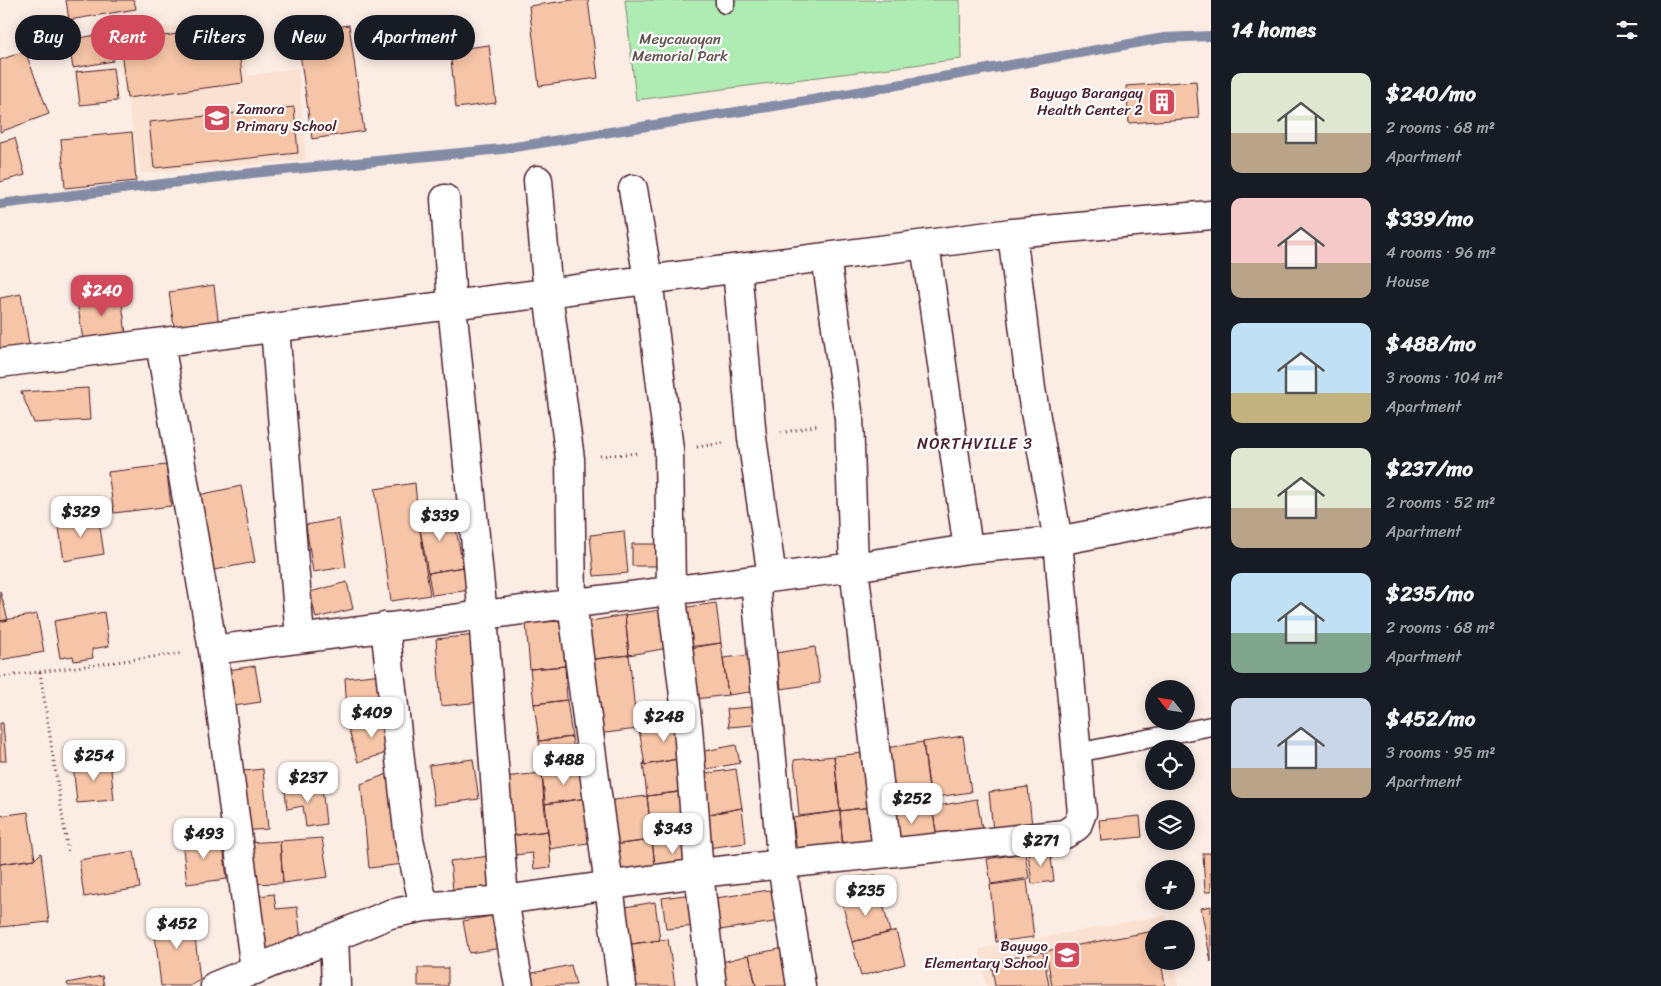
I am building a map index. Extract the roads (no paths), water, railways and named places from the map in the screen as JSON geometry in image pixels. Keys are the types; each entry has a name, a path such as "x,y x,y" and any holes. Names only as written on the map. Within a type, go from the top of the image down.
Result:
{"street":[{"path":"538,180 548,294 570,459 572,603 622,986"},
{"path":"633,189 648,279 669,450 671,590 688,728 699,873 712,986"},
{"path":"445,199 452,306 483,616 504,900 518,986"},
{"path":"0,363 1012,233 1211,215"},
{"path":"215,986 390,914 424,906 504,900 699,873 1064,834 1076,826 1082,813 1058,541 1031,390 1012,233"},
{"path":"925,244 968,549"},
{"path":"826,257 849,418 854,567 887,852"},
{"path":"738,269 764,578 782,865 801,986"},
{"path":"275,328 300,638"},
{"path":"160,343 213,650 255,970"},
{"path":"213,650 854,567 968,549 1058,541 1211,511"},
{"path":"385,627 409,839 424,906"},
{"path":"334,937 336,986"}],"lane":[{"path":"1077,753 1211,726"}],"waterway":[{"path":"0,204 252,173 502,149 812,100 1164,38 1211,36"}],"place":[{"name":"Bayugo Barangay Health Center 2","path":"1162,102"},
{"name":"Zamora Primary School","path":"217,118"},
{"name":"Bayugo Elementary School","path":"1067,955"}],"district":[{"name":"NORTHVILLE 3","path":"975,443"}],"park label":[{"name":"Meycauayan Memorial Park","path":"680,48"}]}
